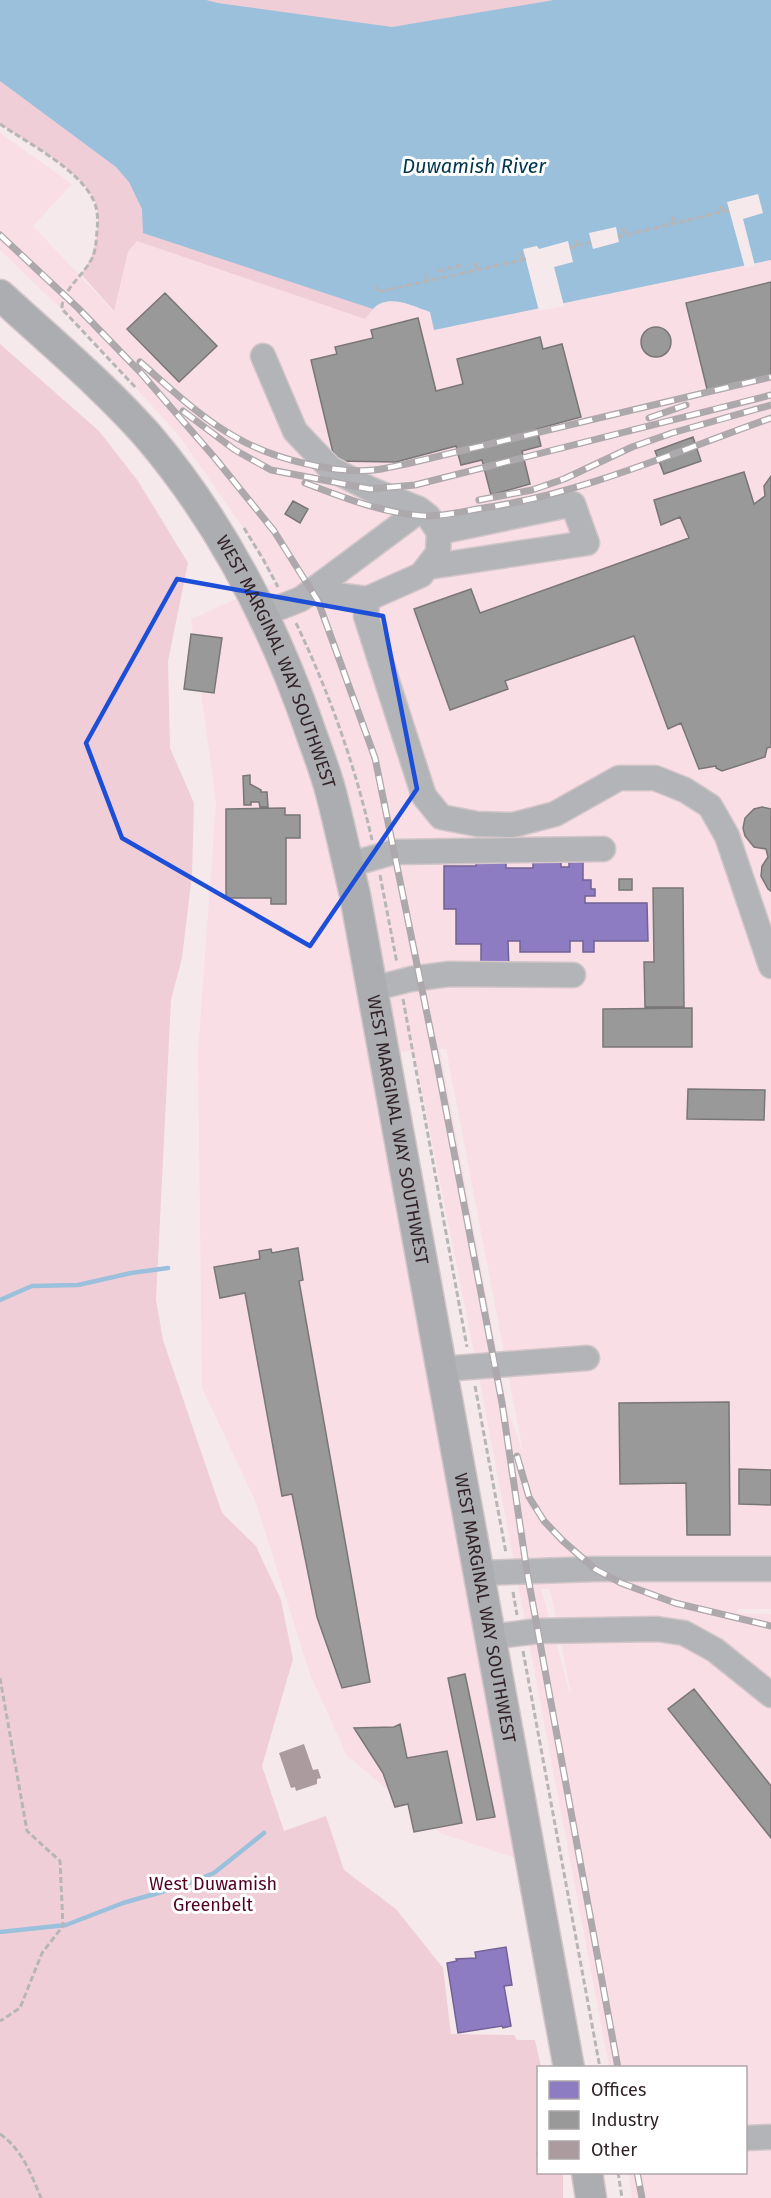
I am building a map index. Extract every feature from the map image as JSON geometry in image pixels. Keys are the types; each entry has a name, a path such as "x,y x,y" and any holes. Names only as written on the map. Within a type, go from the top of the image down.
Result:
{"main road":[{"name":"WEST MARGINAL WAY SOUTHWEST","path":"0,295 103,390 147,436 186,485 223,539 263,614 296,689 331,792 348,864 372,989 569,2066"},
{"path":"587,2174 591,2198"}],"lane":[{"path":"263,356 295,431 330,468 370,489 419,508 439,532 438,553 421,575 367,599 312,592"},
{"path":"428,567 587,543 573,504 439,532"},
{"path":"263,614 301,600 416,514 419,508"},
{"path":"367,599 366,616 424,796 441,817 477,824 513,825 555,814 619,778 655,778 685,790 710,806 727,836 771,966"},
{"path":"348,864 394,852 603,849"},
{"path":"372,989 411,979 449,974 573,975"},
{"path":"442,1369 587,1358"},
{"path":"479,1573 606,1569 771,1569"},
{"path":"490,1637 562,1630 657,1629 684,1633 715,1650 771,1695"},
{"path":"747,2138 771,2137"}],"path":[{"path":"721,206 723,212"},
{"path":"618,237 729,210"},
{"path":"672,216 675,223"},
{"path":"623,228 625,235"},
{"path":"576,240 577,246"},
{"path":"570,248 591,242"},
{"path":"376,285 378,292 524,259 520,252"},
{"path":"475,263 477,270"},
{"path":"438,271 463,265"},
{"path":"452,268 453,275"},
{"path":"426,274 428,281"},
{"path":"0,1678 27,1831 60,1861 63,1926 42,1953 20,2008 0,2021"},
{"path":"0,2133 7,2138 26,2162 41,2198"},
{"path":"618,2174 622,2198"}],"highlighted area":[{"path":"177,579 383,616 417,789 310,946 122,838 86,743"}],"shaded area":[{"path":"0,133 72,184 33,226 113,311 128,252 143,233 378,304 394,300 431,312 434,329 771,260 771,1609 738,1609 737,1613 771,1614 771,2198 632,2198 628,2174 747,2174 747,2066 609,2066 481,1388 414,1051 375,1054 541,1856 512,1857 440,1833 347,1756 310,1674 255,1500 202,1388 198,1053 216,802 191,619 275,582 244,529 180,437 89,336 0,250","holes":["440,1049 446,1049 523,1452 508,1411","541,1589 550,1589 571,1694"]}],"green space":[{"path":"0,0 355,284 373,309 365,319 137,241 128,252 114,311 81,274 90,259 95,244 98,216 94,200 87,189 65,167 0,124"},
{"path":"76,0 695,0 386,65"},
{"name":"West Duwamish Greenbelt","path":"0,344 99,431 138,481 188,563 168,661 170,748 194,803 192,875 182,958 171,1000 156,1300 163,1340 222,1513 256,1546 281,1600 293,1659 262,1766 284,1831 326,1816 344,1870 396,1909 443,1968 451,2034 514,2035 517,2040 535,2040 541,2066 537,2066 537,2174 563,2174 563,2198 0,2198"}],"water":[{"name":"Duwamish River","path":"0,0 206,0 392,27 554,0 771,0 771,260 434,330 430,312 408,304 386,302 373,309 143,233 142,209 129,182 116,167 0,81"}],"pier":[{"path":"758,194 763,213 743,219 755,266 745,268 727,202"},
{"path":"616,227 619,242 593,249 589,233"},
{"path":"568,241 573,262 554,267 564,306 539,311 523,249 537,246 539,249"}],"building: Offices":[{"path":"533,853 561,858 561,867 569,867 569,855 583,855 583,880 591,880 591,889 595,889 595,896 585,896 585,903 647,903 648,941 594,941 594,952 583,952 583,941 570,941 570,952 520,952 520,941 508,941 509,971 481,971 481,944 456,944 456,909 444,909 444,866 476,866 476,854 506,854 506,868 533,868"},
{"path":"506,1947 512,1985 504,1986 511,2026 458,2033 447,1963 457,1961 456,1959 476,1958 475,1952"}],"building: Industry":[{"path":"771,282 771,374 708,393 686,303"},
{"path":"165,293 217,346 179,382 127,329"},
{"path":"418,318 436,391 463,384 457,359 540,337 543,349 562,344 581,417 537,429 541,446 522,451 530,484 491,495 482,460 461,465 456,446 396,462 335,461 311,360 337,354 335,347 373,338 371,330"},
{"path":"656,327 662,328 670,336 670,348 662,356 656,357 650,356 642,348 641,342 642,336 650,328"},
{"path":"693,437 701,461 664,474 655,451"},
{"path":"744,472 754,504 765,496 764,486 771,476 771,747 767,748 765,757 722,771 716,766 699,769 681,723 668,729 634,636 505,681 508,689 450,710 414,609 471,589 480,613 689,538 680,517 661,525 654,500"},
{"path":"293,501 308,509 300,523 285,514"},
{"path":"191,634 222,638 214,693 184,689"},
{"path":"250,775 250,784 261,792 267,792 268,807 260,807 259,802 244,805 243,776"},
{"path":"762,807 771,809 771,891 761,876 762,866 768,857 766,849 754,847 745,836 743,828 745,818 754,809"},
{"path":"285,808 285,815 300,815 300,838 286,838 286,904 271,904 271,898 226,898 226,809"},
{"path":"619,879 632,879 632,890 619,890"},
{"path":"653,888 683,888 684,1007 645,1007 644,962 654,962"},
{"path":"692,1008 692,1047 603,1047 603,1009"},
{"path":"688,1089 765,1090 764,1120 687,1119"},
{"path":"298,1248 303,1280 299,1281 370,1682 342,1688 317,1617 292,1494 282,1496 245,1293 220,1298 214,1267 260,1259 259,1251 271,1249 272,1253"},
{"path":"729,1402 730,1535 687,1535 686,1483 620,1484 619,1403"},
{"path":"739,1469 771,1470 771,1505 739,1504"},
{"path":"465,1674 495,1817 477,1820 448,1678"},
{"path":"694,1689 771,1786 771,1838 668,1709"},
{"path":"400,1724 407,1758 447,1751 462,1823 414,1832 408,1804 395,1807 383,1773 354,1728 394,1727"}],"building: Other":[{"path":"304,1744 313,1770 318,1769 321,1778 317,1779 317,1784 296,1791 295,1787 291,1788 279,1753"}],"waterway":[{"path":"0,1300 32,1286 78,1285 131,1273 168,1268"},
{"path":"0,1932 66,1925 123,1903 179,1887 214,1873 264,1833"}],"railway":[{"path":"0,235 78,308 141,373 215,458 274,531 318,601 375,758 437,1063 502,1403 527,1572 618,2066"},
{"path":"140,362 199,413 252,446 304,463 358,471 378,470 406,464 771,377"},
{"path":"183,411 235,450 271,470 370,489 415,485 771,395"},
{"path":"649,418 686,405"},
{"path":"479,500 532,490 564,479 632,447 672,433 771,405"},
{"path":"305,483 395,512 427,516 446,515 552,494 590,483 771,418"},
{"path":"517,1456 529,1497 544,1521 595,1569 621,1583 675,1603 771,1626"},
{"path":"637,2174 642,2198"}]}
